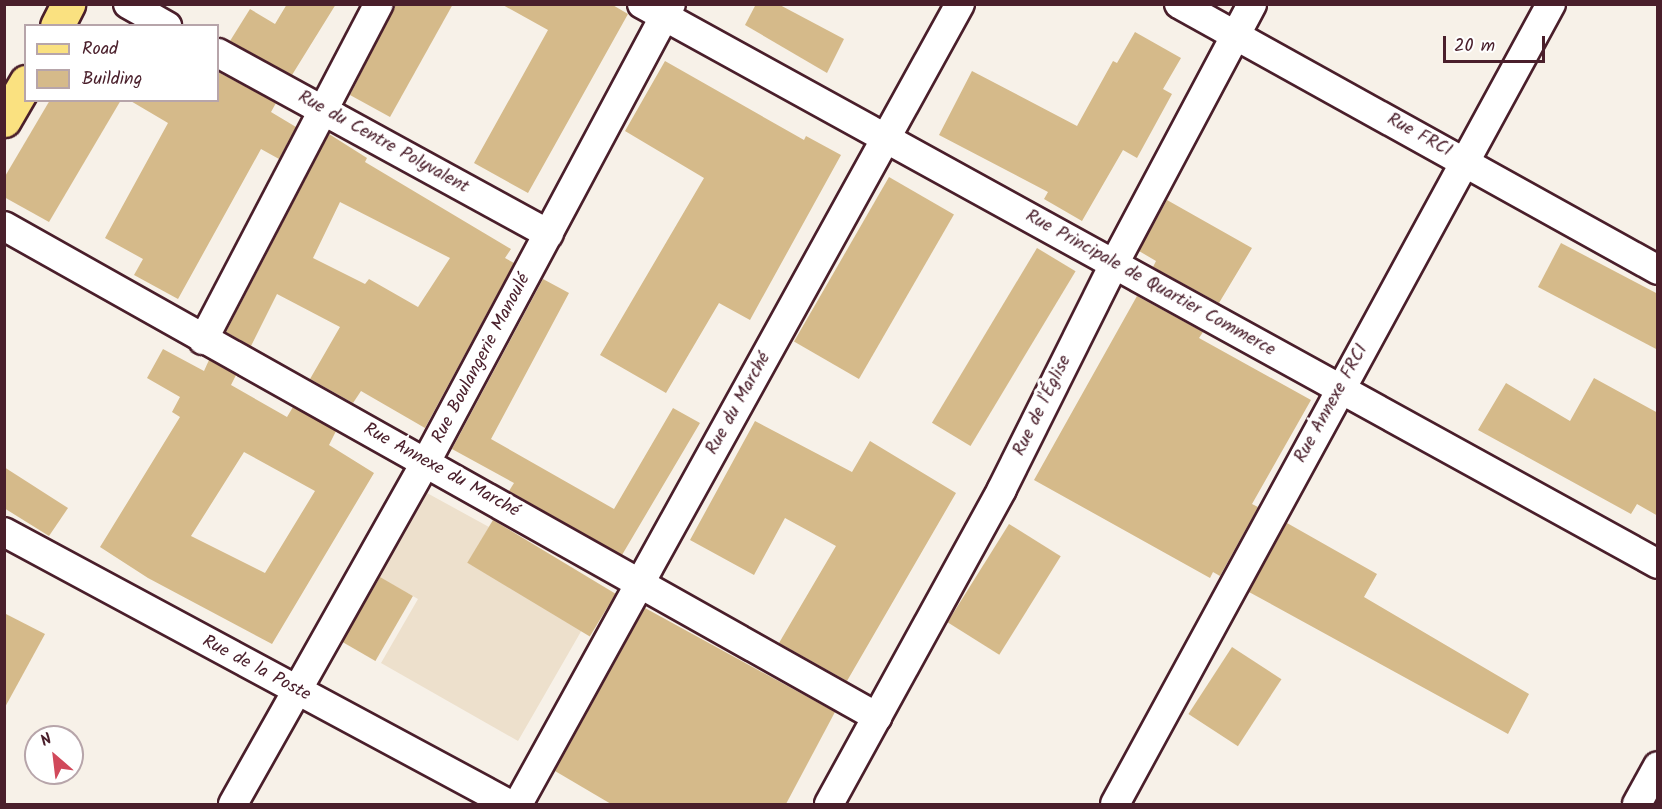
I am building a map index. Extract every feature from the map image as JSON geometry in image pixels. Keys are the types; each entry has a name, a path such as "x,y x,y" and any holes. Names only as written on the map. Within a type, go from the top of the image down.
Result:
{"main road":[{"path":"58,24 68,4"},
{"path":"4,120 24,85"}],"street":[{"path":"128,4 163,24"},
{"path":"203,340 379,4"},
{"name":"Rue du Marché","path":"518,804 960,4"},
{"name":"Rue FRCI","path":"1179,4 1658,270"},
{"name":"Rue de l'Église","path":"830,804 1002,489 1114,264 1252,4"},
{"name":"Rue Annexe FRCI","path":"1115,804 1551,4"},
{"name":"Rue Principale de Quartier Commerce","path":"659,9 885,138 1658,564"},
{"name":"Rue Boulangerie Manoulé","path":"233,804 426,462 549,234 659,9"},
{"name":"Rue du Centre Polyvalent","path":"219,54 549,234"},
{"name":"Rue Annexe du Marché","path":"4,226 203,340 426,462 877,717"},
{"name":"Rue de la Poste","path":"4,532 509,804"},
{"path":"1636,804 1658,766"}],"shaded area":[{"path":"427,493 489,527 468,563 583,628 518,741 381,663 418,599 379,577"}],"building":[{"path":"287,4 336,4 292,75 230,41 250,9 275,24"},
{"path":"396,4 453,4 390,117 350,95"},
{"path":"501,4 611,4 628,14 528,193 474,163 548,30"},
{"path":"756,4 778,4 844,39 827,73 745,25"},
{"path":"1135,32 1181,58 1163,89 1172,94 1137,158 1123,150 1082,221 1044,199 1048,192 939,135 972,71 1077,126 1113,61 1117,63"},
{"path":"665,61 804,140 806,136 841,155 750,320 719,303 666,393 600,355 704,178 625,131"},
{"path":"219,73 276,103 271,112 296,127 279,159 261,149 178,299 134,275 143,259 105,238 168,123 132,102 219,102"},
{"path":"49,102 120,102 49,222 4,197 4,178"},
{"path":"329,134 367,158 365,162 511,249 505,258 514,263 425,428 361,391 353,403 310,379 340,327 277,294 251,346 226,332","holes":["340,202 450,258 418,307 369,279 365,284 313,258"]},
{"path":"889,177 954,214 859,379 794,342"},
{"path":"1167,200 1252,248 1219,303 1153,267 1156,261 1139,251"},
{"path":"1561,243 1658,294 1658,350 1538,287"},
{"path":"1037,248 1076,271 971,446 932,423"},
{"path":"543,279 569,293 491,439 614,509 673,408 700,423 622,555 509,491 514,483 452,449"},
{"path":"1137,296 1203,332 1199,338 1311,400 1252,504 1258,507 1220,576 1213,572 1210,578 1034,480"},
{"path":"163,349 204,371 209,360 236,375 231,385 287,417 293,407 336,431 329,445 374,473 272,644 148,578 100,547 180,417 172,412 180,397 147,378","holes":["244,452 315,491 265,573 191,536"]},
{"path":"1594,378 1658,413 1658,516 1637,504 1631,514 1478,430 1506,383 1570,421"},
{"path":"755,421 852,472 870,441 956,493 847,681 779,643 836,546 785,518 754,575 690,540"},
{"path":"4,467 68,508 49,536 4,508"},
{"path":"493,520 616,594 590,637 467,563"},
{"path":"1287,523 1377,574 1364,597 1529,694 1508,734 1249,592"},
{"path":"1009,524 1061,556 999,655 948,622"},
{"path":"380,577 413,596 375,661 342,642"},
{"path":"645,608 835,712 786,804 611,804 555,771"},
{"path":"4,613 45,634 4,709"},
{"path":"1232,647 1281,679 1238,746 1188,714"}]}
